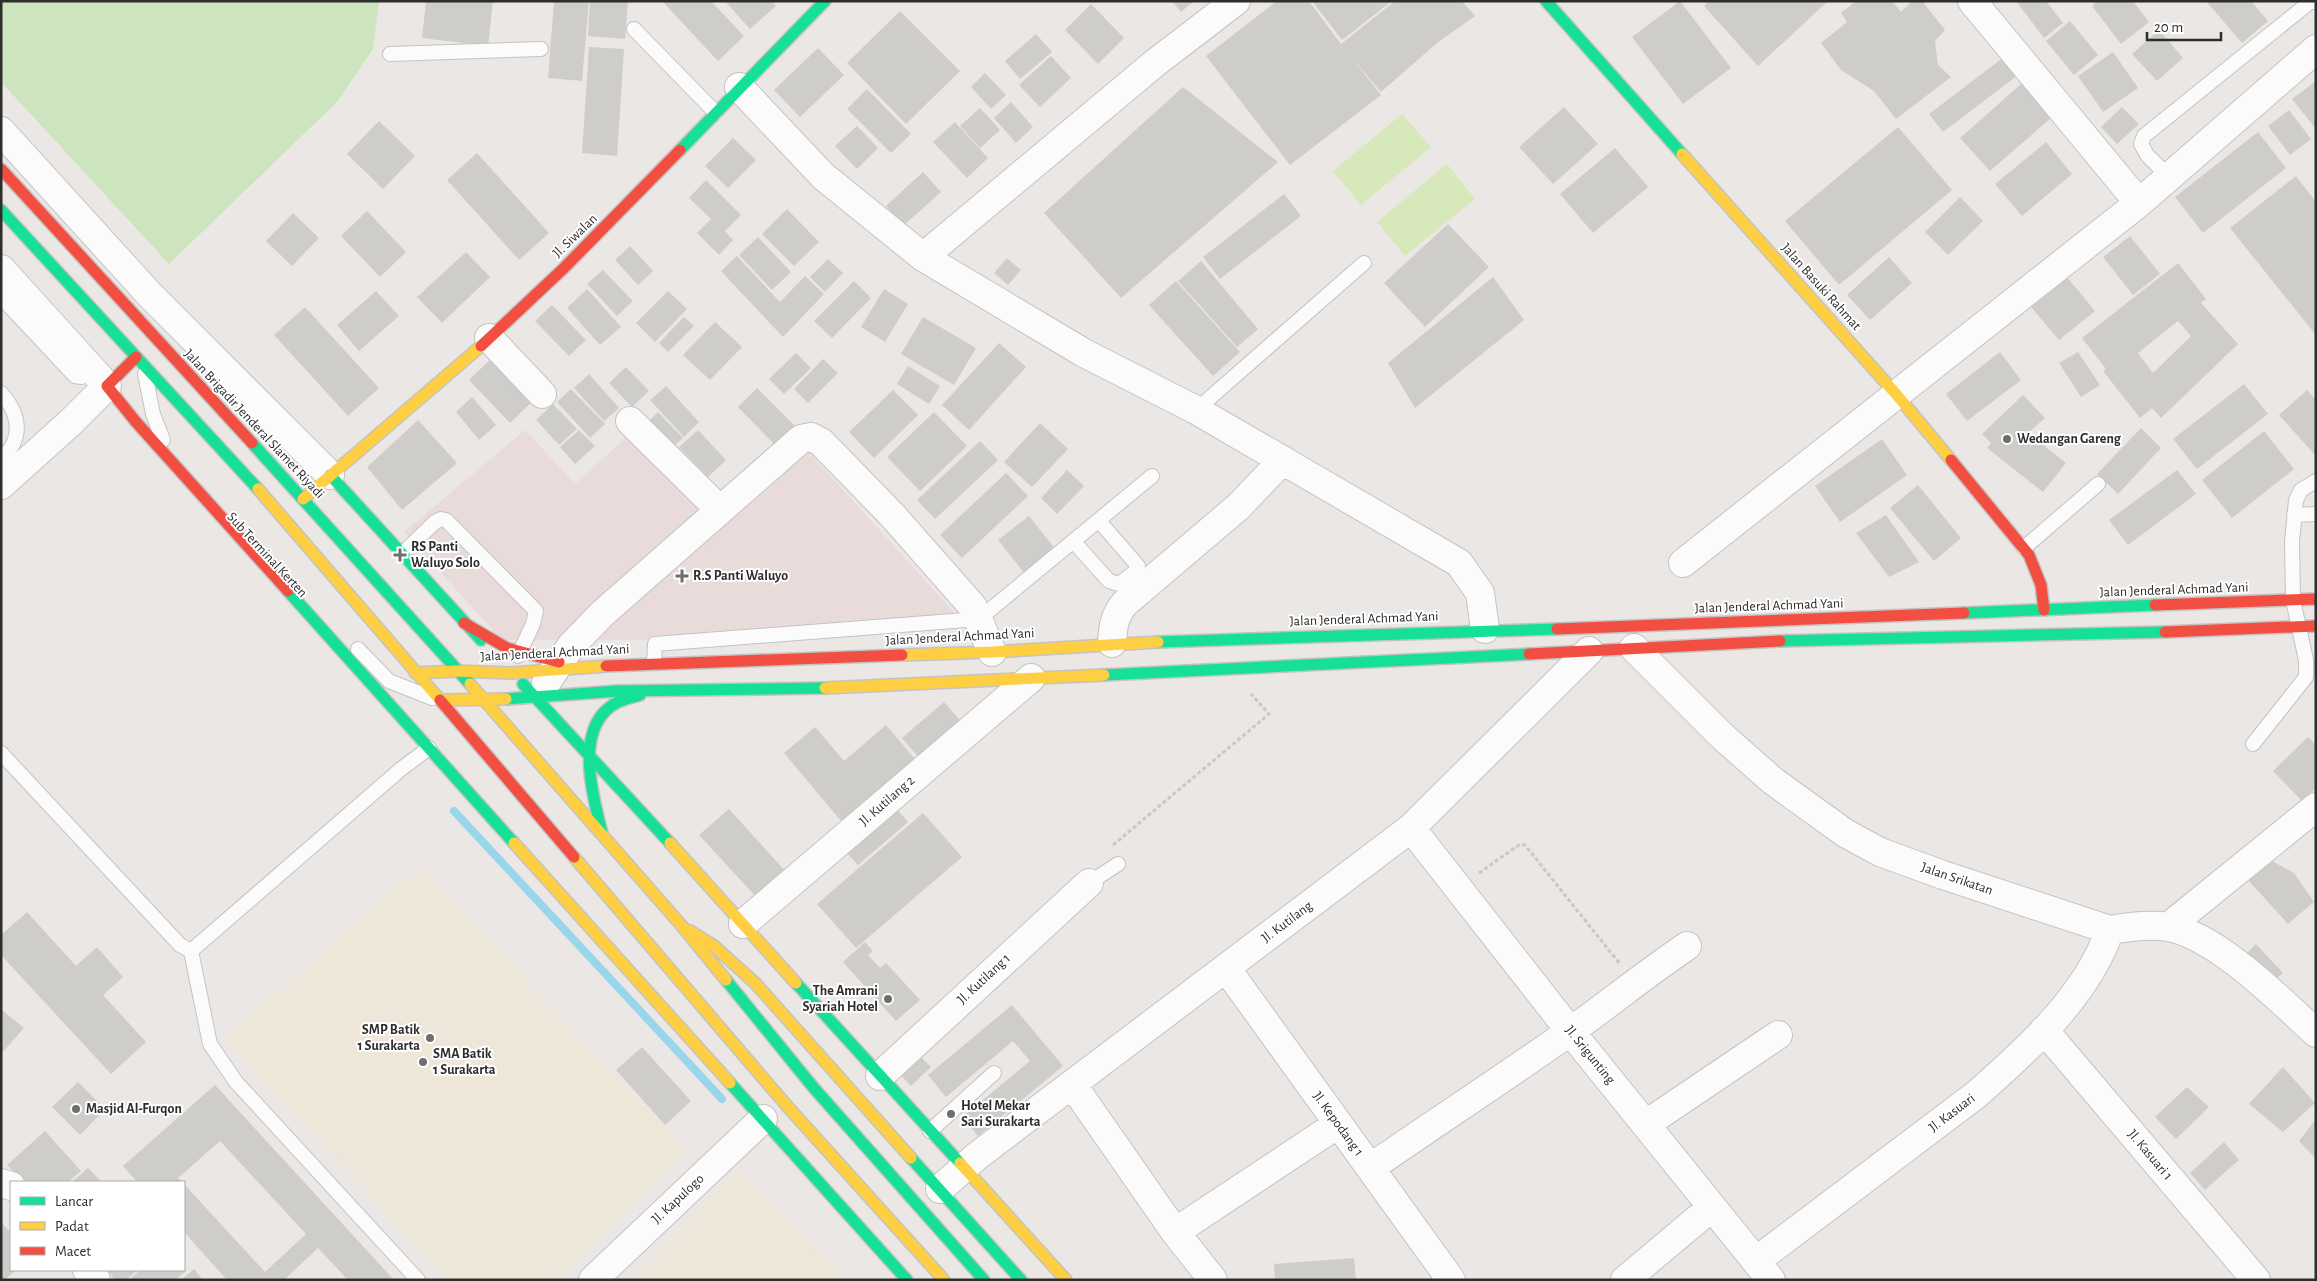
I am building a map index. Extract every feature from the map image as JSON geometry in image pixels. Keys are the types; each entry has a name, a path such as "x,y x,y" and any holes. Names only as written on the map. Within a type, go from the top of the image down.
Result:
{"main road":[{"name":"Jl. Siwalan","path":"303,499 489,338 609,223 826,1"},
{"name":"Jalan Basuki Rahmat","path":"1546,1 1896,394 2027,552 2039,572 2044,587 2044,622"},
{"name":"Jalan Brigadir Jenderal Slamet Riyadi","path":"1,168 484,700 682,926"},
{"path":"1,210 283,517 787,1106 944,1280"},
{"path":"140,362 98,386 136,422 907,1280"},
{"path":"330,475 464,623 511,673 538,698 1066,1280"},
{"name":"Jalan Jenderal Achmad Yani","path":"440,700 538,698 618,691 843,688 1786,641 2044,622 2191,618 2293,600 2316,598"},
{"name":"Jalan Jenderal Achmad Yani","path":"415,673 457,671 511,673 556,666 586,668 654,662 843,658 992,652 1483,612 1625,627 2044,622 2191,618 2297,627 2316,626"},
{"path":"464,623 492,640 556,666"},
{"path":"843,658 843,688"},
{"path":"603,836 591,782 588,742 601,716 614,705 631,697 669,690"},
{"path":"682,926 813,1087 984,1280"},
{"path":"682,926 714,946 755,983 1020,1280"}],"street":[{"path":"923,257 1155,63 1236,1"},
{"path":"1981,4 2139,203"},
{"path":"1683,563 2139,203 2316,49"},
{"path":"739,88 823,176 923,257 1084,353 1196,410 1459,563 1483,612"},
{"path":"1,131 150,295 330,475"},
{"path":"1,269 98,386 71,422 1,485"},
{"path":"489,338 542,394"},
{"path":"630,421 720,510"},
{"path":"538,698 556,666 574,642 603,613 801,440 811,437 821,442 893,516 972,607 979,619 992,652"},
{"path":"1112,643 1114,623 1118,611 1125,603 1238,507 1283,460"},
{"name":"Jalan Srikatan","path":"1634,648 1681,697 1758,768 1845,833 1880,852 1943,875 2110,930 2138,926 2168,927 2209,944 2228,956 2316,1033"},
{"name":"Jl. Kutilang","path":"940,1189 1072,1084 1411,828 1589,650"},
{"name":"Jl. Kutilang 2","path":"743,924 1030,678"},
{"path":"2168,927 2316,807"},
{"name":"Jl. Srigunting","path":"1411,828 1570,1031 1763,1270"},
{"name":"Jl. Kutilang 1","path":"880,1076 1089,883"},
{"name":"Jl. Kasuari","path":"1763,1270 1977,1094 2044,1030 2099,960 2110,930"},
{"path":"1370,1168 1570,1031 1687,946"},
{"name":"Jl. Kepodang 1","path":"1226,968 1451,1280"},
{"name":"Jl. Kasuari 1","path":"2044,1030 2256,1280"},
{"path":"1646,1124 1778,1035"},
{"path":"1072,1084 1175,1232 1213,1280"},
{"name":"Jl. Kapulogo","path":"593,1280 763,1119"},
{"path":"1175,1232 1338,1124"},
{"path":"1625,1280 1712,1207"}],"lane":[{"path":"2169,177 2148,155 2141,144 2144,136 2310,2 2316,2"},
{"path":"634,29 716,112"},
{"path":"390,54 541,49"},
{"path":"1196,410 1364,263"},
{"path":"1,296 75,376 98,386"},
{"name":"Sub Terminal Kerten","path":"140,362 158,431 168,448 275,564 389,682 440,700"},
{"path":"1,393 12,404 17,428 12,449 1,459"},
{"path":"1,438 12,449"},
{"path":"654,662 655,644 979,619 1152,476"},
{"path":"2253,744 2306,677 2306,660 2297,627 2293,600 2291,580 2292,542 2296,500 2301,490 2316,481"},
{"path":"2027,552 2098,484"},
{"path":"2294,515 2316,514"},
{"path":"402,554 435,522 441,519 446,520 536,611 534,624 511,673"},
{"path":"1073,541 1109,581 1119,584 1137,570 1138,566 1099,520"},
{"path":"874,628 879,656"},
{"path":"805,633 808,658"},
{"path":"754,659 759,637"},
{"path":"191,951 400,769 429,748"},
{"path":"1,753 180,945 191,951 210,1044 236,1082 418,1280"},
{"path":"1089,883 1118,864"},
{"path":"930,1131 994,1073"}],"path":[{"path":"1110,848 1269,714 1229,668"},
{"path":"1458,888 1519,845 1525,844 1634,983"}],"shaded area":[{"name":"R.S Panti Waluyo","path":"525,430 575,484 633,431 715,521 806,449 961,620 679,640 502,640 404,532"},
{"name":"SMA Batik 1 Surakarta","path":"421,867 622,1084 685,1148 554,1280 449,1280 224,1039"},
{"path":"739,1170 847,1280 633,1280"}],"green space":[{"path":"3,1 379,1 373,49 337,102 169,264 1,82 1,3"},
{"path":"1402,114 1431,147 1361,205 1333,171"},
{"path":"1447,164 1475,199 1405,256 1377,222"}],"building":[{"path":"426,1 493,1 488,46 422,38"},
{"path":"554,1 589,1 582,81 548,78"},
{"path":"590,1 628,1 625,39 588,36"},
{"path":"662,1 711,1 744,36 718,61"},
{"path":"725,1 772,1 776,6 750,29"},
{"path":"1172,1 1194,1 1181,12"},
{"path":"1277,1 1309,1 1341,44 1395,1 1462,1 1475,16 1437,43 1381,92 1351,57 1381,95 1290,165 1206,56"},
{"path":"1312,1 1392,1 1342,40"},
{"path":"1680,1 1731,68 1683,104 1632,37"},
{"path":"1709,1 1828,1 1758,66 1704,6"},
{"path":"1856,1 1892,1 1901,12 1912,1 1922,1 1945,30 1935,41 1938,65 1951,77 1896,119 1874,91 1841,70 1821,43 1847,22 1841,13"},
{"path":"2016,1 2046,1 2063,23 2044,38"},
{"path":"2097,1 2133,1 2149,22 2121,44 2092,6"},
{"path":"2206,1 2251,1 2268,21 2242,43"},
{"path":"1091,4 1124,38 1098,64 1065,30"},
{"path":"900,11 960,71 906,124 847,63"},
{"path":"2070,21 2098,55 2074,75 2046,41"},
{"path":"2159,30 2183,58 2157,81 2132,54"},
{"path":"1036,34 1052,52 1020,79 1005,61"},
{"path":"589,47 624,49 617,156 582,153"},
{"path":"818,48 844,75 800,117 774,90"},
{"path":"2113,52 2138,88 2103,112 2078,76"},
{"path":"1051,56 1071,78 1040,107 1019,85"},
{"path":"2004,57 2018,75 1943,132 1929,114"},
{"path":"985,73 1006,95 991,109 971,87"},
{"path":"2029,77 2059,111 1990,171 1960,138"},
{"path":"2316,81 2316,129 2292,99"},
{"path":"1183,87 1278,162 1121,298 1044,213"},
{"path":"867,89 911,134 891,153 847,109"},
{"path":"1011,102 1033,127 1016,143 994,118"},
{"path":"1564,107 1598,144 1553,184 1519,147"},
{"path":"2122,107 2139,124 2117,144 2101,127"},
{"path":"980,108 1000,130 980,148 960,126"},
{"path":"2289,110 2311,139 2290,155 2268,126"},
{"path":"379,121 415,156 383,189 347,154"},
{"path":"955,122 988,158 967,178 933,142"},
{"path":"857,126 878,148 857,169 835,146"},
{"path":"1898,127 1952,190 1839,285 1785,221"},
{"path":"2258,132 2286,168 2203,233 2175,197"},
{"path":"733,138 756,160 728,188 705,166"},
{"path":"2046,142 2072,174 2022,216 1995,184"},
{"path":"1615,148 1648,187 1593,233 1560,194"},
{"path":"477,153 549,233 519,260 447,180"},
{"path":"923,172 941,192 903,226 886,206"},
{"path":"2296,176 2316,202 2316,335 2230,228"},
{"path":"706,180 741,215 725,231 733,240 719,255 697,233 711,219 689,198"},
{"path":"1284,194 1301,216 1220,279 1203,257"},
{"path":"1960,197 1983,221 1948,255 1925,232"},
{"path":"787,209 819,242 794,266 762,234"},
{"path":"367,211 406,252 380,277 341,236"},
{"path":"293,213 319,238 292,266 266,241"},
{"path":"1448,224 1489,267 1425,327 1384,283"},
{"path":"2130,236 2160,274 2133,295 2103,257"},
{"path":"758,237 791,272 772,290 739,255"},
{"path":"630,246 653,271 638,285 615,260"},
{"path":"466,252 490,277 442,323 417,297"},
{"path":"737,256 780,302 805,276 824,294 783,337 721,271"},
{"path":"1889,257 1912,283 1870,320 1847,295"},
{"path":"1007,258 1021,270 1008,285 994,273"},
{"path":"828,259 843,273 825,292 810,277"},
{"path":"1201,261 1258,329 1237,347 1178,281"},
{"path":"2178,263 2206,299 2201,303 2238,344 2161,418 2152,408 2140,418 2103,371 2106,369 2082,338","holes":["2178,321 2191,336 2153,373 2138,353"]},
{"path":"603,270 633,301 617,316 587,284"},
{"path":"1493,277 1524,320 1415,408 1388,363"},
{"path":"2067,277 2095,311 2059,340 2031,307"},
{"path":"854,281 871,298 832,338 814,321"},
{"path":"1176,281 1240,352 1213,376 1149,305"},
{"path":"587,289 621,327 600,345 567,308"},
{"path":"884,289 908,304 885,342 861,327"},
{"path":"376,291 399,316 359,351 337,325"},
{"path":"668,291 687,309 655,342 636,323"},
{"path":"552,305 586,340 569,356 535,321"},
{"path":"305,307 379,388 348,416 274,335"},
{"path":"684,317 694,326 668,352 659,343"},
{"path":"923,317 976,348 954,385 901,354"},
{"path":"715,322 742,347 710,380 683,355"},
{"path":"999,343 1026,367 969,430 942,405"},
{"path":"2000,352 2021,380 1967,421 1946,394"},
{"path":"2078,352 2100,385 2081,397 2059,363"},
{"path":"796,353 811,368 784,394 769,379"},
{"path":"494,356 535,399 510,423 469,380"},
{"path":"823,359 838,373 808,403 794,389"},
{"path":"908,366 940,386 929,404 897,384"},
{"path":"626,367 649,391 632,407 609,383"},
{"path":"589,374 619,408 604,421 574,388"},
{"path":"2244,384 2268,414 2197,469 2173,439"},
{"path":"666,386 699,422 684,437 650,400"},
{"path":"757,388 795,426 775,445 738,407"},
{"path":"571,389 605,424 590,438 557,402"},
{"path":"893,390 918,415 874,458 849,432"},
{"path":"2307,390 2316,400 2316,456 2279,415"},
{"path":"2023,395 2045,418 2028,433 2066,463 2043,492 1987,448 1991,443 1982,434"},
{"path":"472,397 496,425 479,440 456,412"},
{"path":"553,404 577,429 559,445 536,420"},
{"path":"658,412 683,438 666,453 642,428"},
{"path":"934,412 967,446 920,491 887,457"},
{"path":"418,420 457,463 402,510 367,467"},
{"path":"1040,423 1068,449 1032,487 1004,462"},
{"path":"2141,428 2161,448 2118,494 2097,474"},
{"path":"579,430 595,446 575,464 560,447"},
{"path":"698,430 726,460 708,477 679,447"},
{"path":"2264,431 2294,469 2232,518 2202,480"},
{"path":"1882,439 1907,475 1840,522 1815,486"},
{"path":"980,441 998,460 935,519 917,500"},
{"path":"1067,470 1084,486 1057,514 1041,498"},
{"path":"2177,470 2196,494 2128,545 2109,520"},
{"path":"1006,473 1028,496 962,558 940,535"},
{"path":"1918,485 1961,538 1934,561 1890,508"},
{"path":"1886,515 1919,562 1889,577 1856,533"},
{"path":"1029,516 1056,550 1025,574 998,540"},
{"path":"944,702 966,727 924,763 902,738"},
{"path":"886,725 921,766 847,828 784,753 815,727 844,761"},
{"path":"2308,737 2316,745 2316,788 2302,801 2273,771"},
{"path":"896,808 908,822 858,865 846,852"},
{"path":"729,809 787,873 758,899 699,835"},
{"path":"923,813 962,857 856,948 817,904"},
{"path":"2270,860 2294,873 2314,902 2288,924 2248,880"},
{"path":"27,912 76,966 97,947 123,977 103,995 146,1042 111,1074 1,955 1,935"},
{"path":"865,942 873,951 868,955 880,968 886,963 920,1000 896,1021 843,962"},
{"path":"2256,944 2283,973 2272,983 2246,954"},
{"path":"1012,1005 1063,1066 978,1136 962,1117 1030,1061 1013,1041 946,1097 928,1075"},
{"path":"1,1009 24,1028 1,1054"},
{"path":"642,1047 691,1101 665,1125 616,1070"},
{"path":"918,1054 931,1067 911,1086 898,1072"},
{"path":"2283,1067 2315,1103 2283,1132 2249,1104"},
{"path":"78,1082 105,1109 80,1135 52,1107"},
{"path":"215,1085 394,1280 348,1280 318,1248 284,1280 227,1280 185,1233 185,1185 265,1272 306,1234 220,1141 178,1178 182,1181 136,1181 123,1166"},
{"path":"2187,1087 2209,1107 2176,1139 2155,1117"},
{"path":"2316,1119 2316,1159 2299,1141"},
{"path":"45,1131 81,1171 69,1181 22,1181 7,1165"},
{"path":"2224,1142 2239,1160 2205,1190 2190,1173"},
{"path":"88,1168 101,1181 73,1181"},
{"path":"1,1222 10,1232 10,1271 15,1271 5,1280 1,1280"},
{"path":"1354,1258 1356,1280 1275,1280 1274,1264"},
{"path":"194,1269 203,1280 181,1280"},
{"path":"108,1271 136,1271 126,1280 115,1280"},
{"path":"139,1271 185,1272 175,1280 129,1280"}],"waterway":[{"path":"454,811 722,1099"}],"traffic: fast":[{"path":"680,150 825,1"},
{"path":"1546,1 1682,154"},
{"path":"1,210 258,489"},
{"path":"252,443 470,684"},
{"path":"330,475 481,640"},
{"path":"288,591 514,843"},
{"path":"1964,613 2155,605"},
{"path":"1158,642 1557,629"},
{"path":"1780,641 2165,632"},
{"path":"1104,675 1529,654"},
{"path":"523,684 670,843"},
{"path":"506,699 618,691 825,688"},
{"path":"602,833 591,781 590,744 595,727 604,713 618,702 640,695"},
{"path":"726,980 813,1087"},
{"path":"796,983 960,1163"},
{"path":"730,1083 907,1280"},
{"path":"813,1087 984,1280"},
{"path":"911,1158 1021,1280"}],"traffic: slow":[{"path":"1682,154 1896,394 1951,460"},
{"path":"303,499 481,346"},
{"path":"258,489 440,700 506,699"},
{"path":"902,655 992,652 1158,642"},
{"path":"415,673 457,671 511,673 606,666"},
{"path":"825,688 1104,675"},
{"path":"470,684 682,926 726,980"},
{"path":"514,843 730,1083"},
{"path":"670,843 796,983"},
{"path":"574,857 787,1106"},
{"path":"690,931 714,946 755,983 911,1158"},
{"path":"787,1106 944,1280"},
{"path":"960,1163 1066,1280"}],"traffic: jam":[{"path":"481,346 564,268 680,150"},
{"path":"1,169 252,443"},
{"path":"107,386 136,357"},
{"path":"107,386 136,422 288,591"},
{"path":"1951,460 2029,555 2041,585 2044,610"},
{"path":"2155,605 2316,599"},
{"path":"1557,629 1964,613"},
{"path":"464,623 507,648 559,662"},
{"path":"2165,632 2316,626"},
{"path":"1529,654 1780,641"},
{"path":"606,666 902,655"},
{"path":"440,700 574,857"}],"place":[{"name":"Wedangan Gareng","path":"2007,439"},
{"name":"RS Panti Waluyo Solo","path":"400,555"},
{"name":"R.S Panti Waluyo","path":"682,576"},
{"name":"The Amrani Syariah Hotel","path":"888,999"},
{"name":"SMP Batik 1 Surakarta","path":"430,1038"},
{"name":"SMA Batik 1 Surakarta","path":"423,1062"},
{"name":"Masjid Al-Furqon","path":"76,1109"},
{"name":"Hotel Mekar Sari Surakarta","path":"951,1114"}]}
